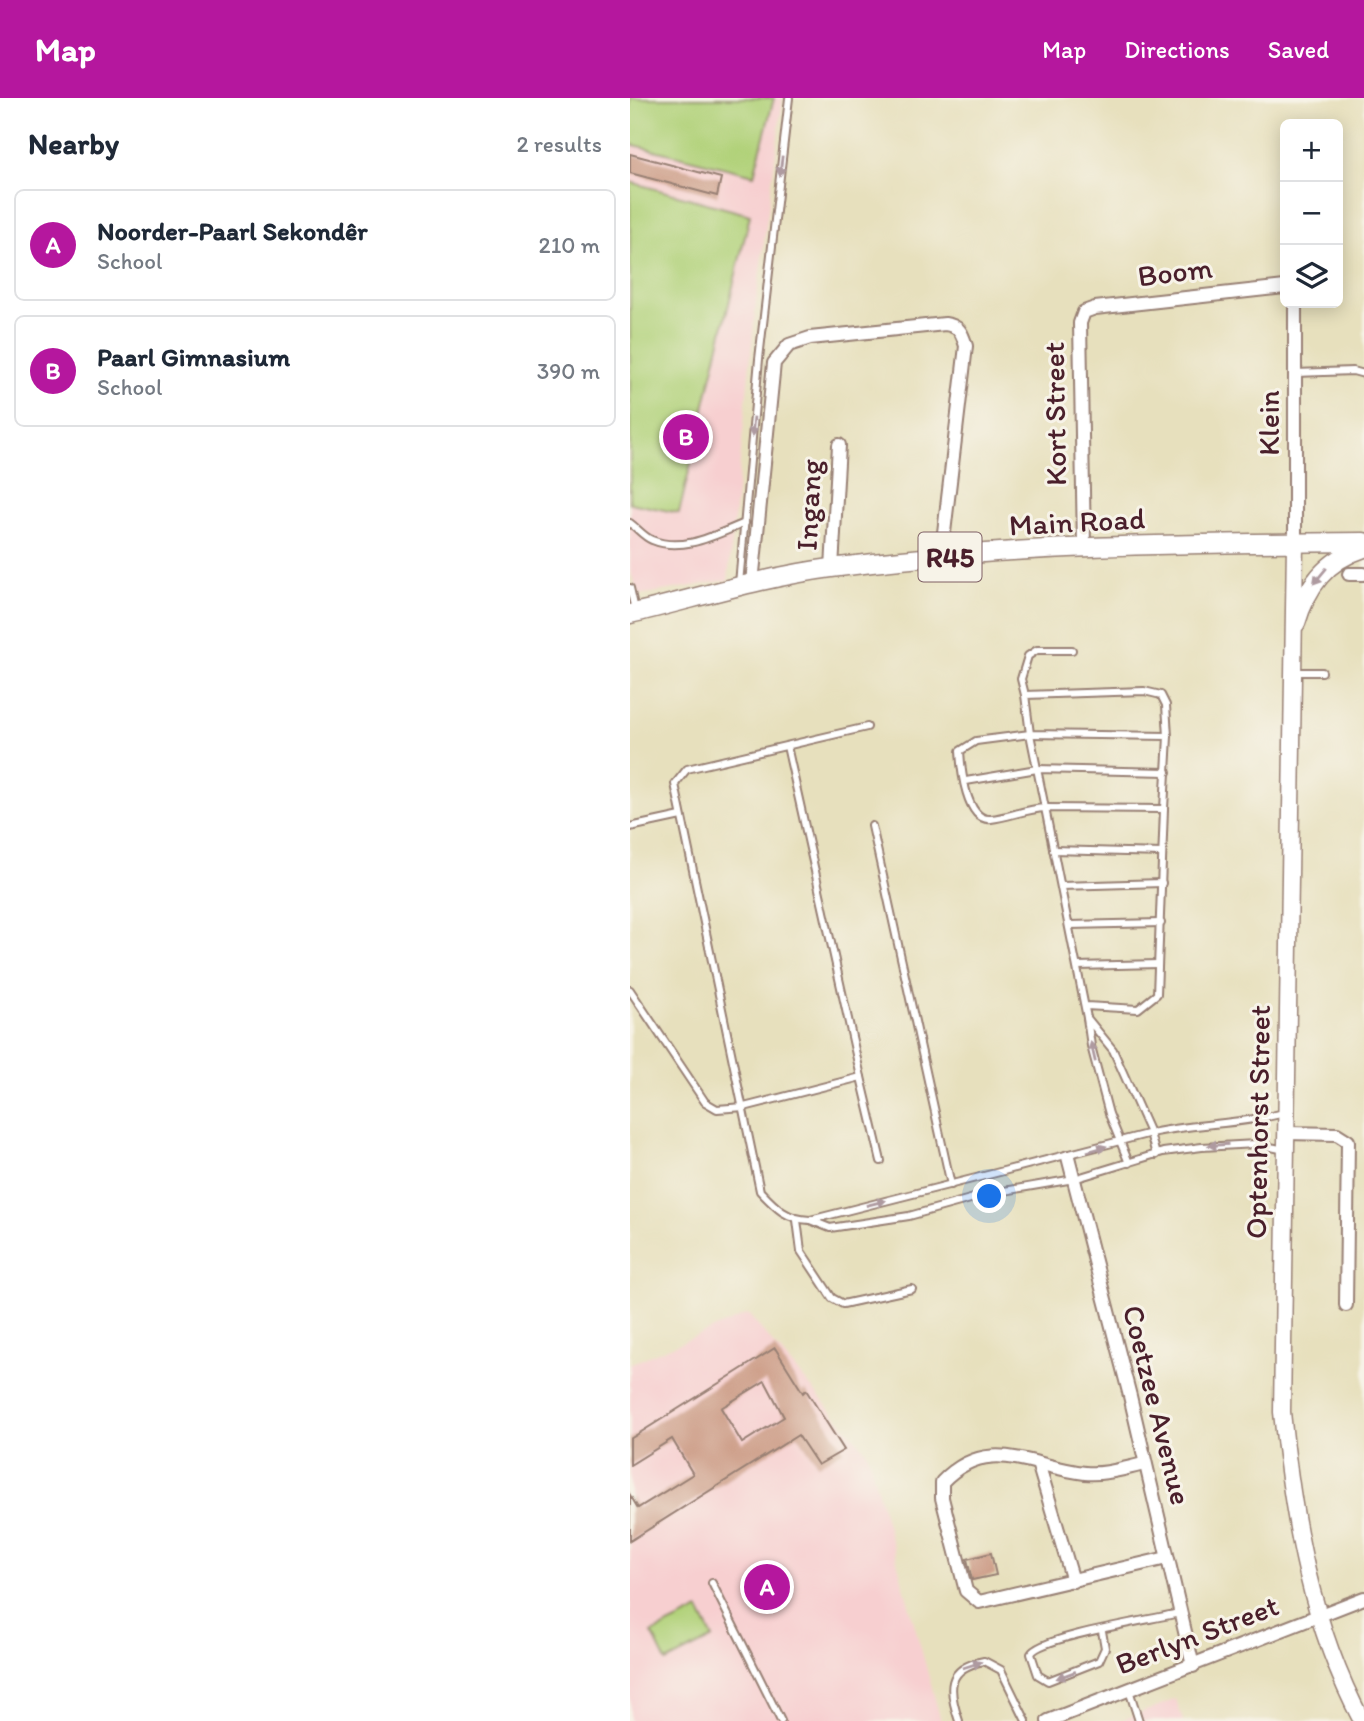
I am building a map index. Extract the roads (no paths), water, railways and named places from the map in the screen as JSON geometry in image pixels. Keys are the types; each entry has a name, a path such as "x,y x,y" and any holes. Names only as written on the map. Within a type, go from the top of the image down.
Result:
{"main road":[{"name":"Main Road","path":"633,613 746,585 832,568 1084,546 1364,542"},
{"name":"Optenhorst Street","path":"1295,543 1296,623 1282,1412 1301,1548 1319,1615 1347,1693 1353,1721"},
{"path":"1296,623 1306,595 1326,568 1340,557 1364,548"},
{"name":"Optenhorst Street","path":"1347,1693 1362,1721"}],"street":[{"name":"Boom","path":"1080,323 1084,312 1095,308 1280,287"},
{"name":"Klein","path":"1295,308 1295,543"},
{"name":"Kort Street","path":"1080,323 1084,546"},
{"path":"746,585 773,373 782,349 810,338 945,324 959,329 966,346 941,558"},
{"name":"Ingang","path":"832,568 839,445"},
{"path":"1349,574 1364,574"},
{"path":"1285,1133 1337,1135 1348,1140 1346,1305"},
{"name":"Coetzee Avenue","path":"1068,1157 1130,1396 1193,1666"},
{"path":"1144,1464 1096,1473 991,1454 976,1459 942,1482 942,1498 966,1591 974,1600 986,1602 1167,1558"},
{"path":"1038,1464 1073,1581"},
{"name":"Berlyn Street","path":"1048,1721 1364,1598"}],"lane":[{"path":"746,585 745,523 759,359 789,98"},
{"path":"1295,373 1353,371 1364,374"},
{"path":"630,523 652,540 672,544 696,542 745,523"},
{"path":"630,588 633,613"},
{"path":"1072,650 1037,650 1028,656 1021,679 1086,1006 1091,1046 1109,1114 1129,1163"},
{"path":"1295,672 1322,672"},
{"path":"1025,695 1152,693 1160,695 1166,705 1167,772 1157,995 1152,1002 1139,1009 1086,1006"},
{"path":"867,727 681,772 675,783 760,1191 781,1213 797,1220 810,1220 1068,1157 1150,1133 1252,1122 1286,1113"},
{"path":"1164,809 1045,808 1020,810 989,820 968,804 960,751 964,746 996,736 1168,736"},
{"path":"787,746 881,1161"},
{"path":"966,781 1037,769 1167,772"},
{"path":"630,827 681,816"},
{"path":"872,827 951,1185"},
{"path":"1054,850 1162,853"},
{"path":"1061,887 1162,883"},
{"path":"1069,925 1161,923"},
{"path":"1077,966 1158,964"},
{"path":"630,990 705,1102 717,1109 744,1107 861,1077"},
{"path":"1087,1017 1113,1050 1150,1133 1156,1155"},
{"path":"810,1220 830,1228 873,1223 992,1193 1074,1180 1156,1155 1223,1144 1256,1144 1286,1150"},
{"path":"797,1220 801,1251 832,1298 843,1304 912,1289"},
{"path":"712,1583 781,1721"},
{"path":"1102,1631 1105,1648 1099,1661 1048,1681 1038,1675 1031,1654 1036,1646 1074,1634 1102,1631 1179,1613"},
{"path":"959,1721 952,1694 953,1678 960,1669 984,1661 1001,1670 1026,1721"},
{"path":"1129,1690 1139,1721"}],"place":[{"name":"Paarl Gimnasium","path":"686,437"},
{"name":"Noorder-Paarl Sekondêr","path":"767,1587"}]}
